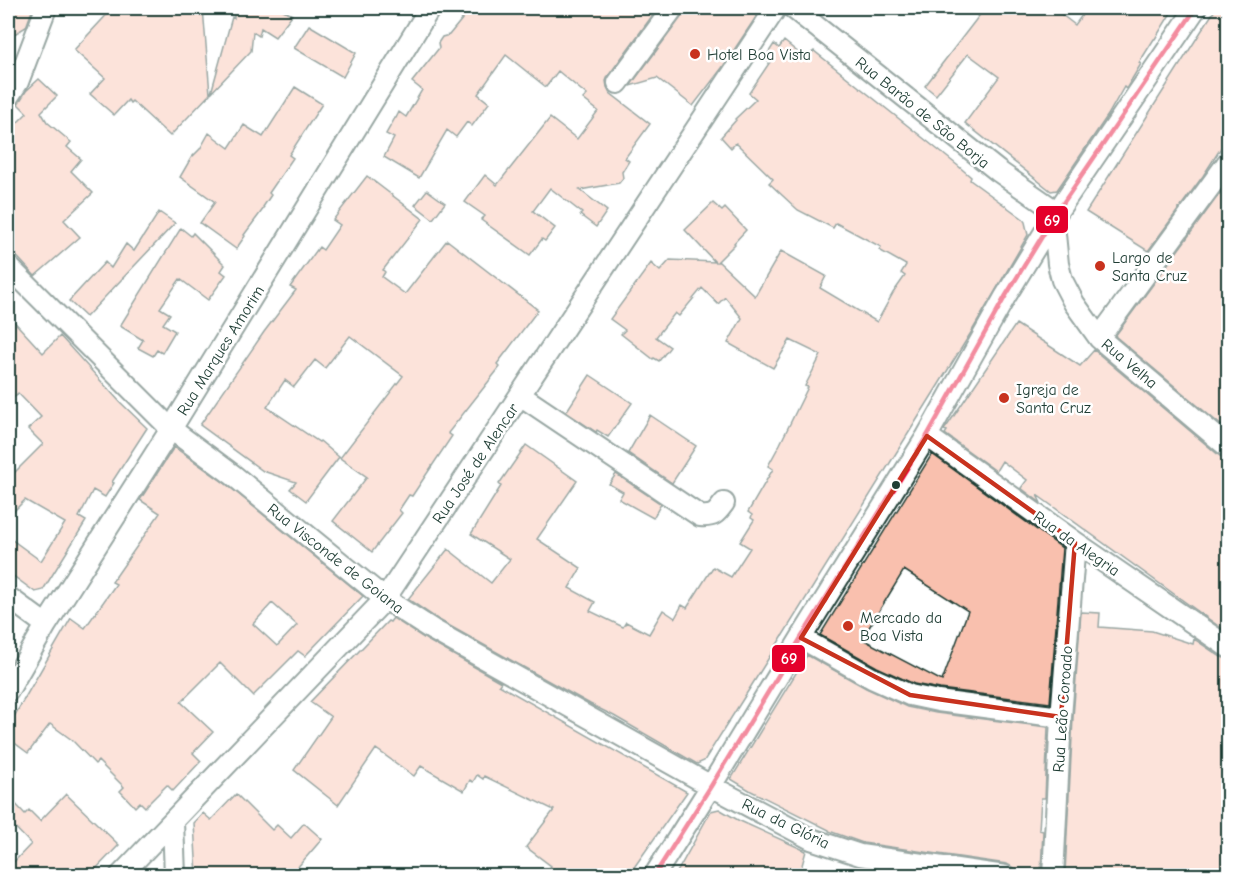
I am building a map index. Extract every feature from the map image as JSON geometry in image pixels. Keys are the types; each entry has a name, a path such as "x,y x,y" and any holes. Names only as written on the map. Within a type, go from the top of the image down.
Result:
{"street":[{"path":"8,97 18,82 46,8"},
{"name":"Rua Marques Amorim","path":"8,692 46,625 171,429 430,8"},
{"path":"618,83 673,8"},
{"name":"Rua José de Alencar","path":"120,876 385,599 776,8"},
{"name":"Rua Barão de São Borja","path":"793,8 998,171 1053,219"},
{"path":"654,876 927,436 1005,297 1053,219 1196,8"},
{"path":"1099,338 1228,162"},
{"name":"Rua Velha","path":"1053,219 1058,264 1065,286 1099,338 1228,447"},
{"name":"Rua Visconde de Goiana","path":"8,266 171,429 233,475 385,599 433,630 711,786"},
{"path":"520,395 700,516 710,517 717,513 724,503"},
{"name":"Rua da Alegria","path":"927,436 1075,542 1228,647"},
{"name":"Rua Leão Coroado","path":"1053,876 1061,717 1075,542"},
{"path":"8,597 46,625"},
{"path":"801,638 872,678 910,695 938,701 1061,717"},
{"name":"Rua da Glória","path":"711,786 811,839 861,855 1005,876"},
{"path":"173,821 175,876"}],"highlighted area":[{"path":"927,436 1075,542 1061,717 910,695 801,638"}],"building":[{"path":"8,8 33,8 26,27 8,38"},
{"path":"113,8 203,8 210,94 170,136 132,101 130,103 128,100 114,115 90,94 105,78 74,50"},
{"path":"234,8 280,8 292,15 275,37 261,28 259,36 253,32 251,51 211,93 232,17 234,18"},
{"path":"471,8 658,8 606,81 610,93 650,124 625,158 629,161 622,172 623,178 619,183 580,190 607,211 596,227 550,188 533,211 555,228 545,241 542,239 530,255 481,220 485,216 465,202 485,175 497,185 550,118 577,139 598,111 583,99 587,95 558,71 546,87 506,55 478,94 489,103 472,126 467,122 456,137 447,130 419,178 384,157 394,138 386,134 395,118 399,112 406,117 422,90 412,82 439,48 438,43 442,37 449,35 463,18 461,16"},
{"name":"Hotel Boa Vista","path":"685,8 762,8 722,68 693,106 657,78 630,86 683,15"},
{"path":"985,8 1053,8 1075,25 1087,8 1174,8 1139,63 1141,64 1126,89 1124,87 1108,115 1057,190 1051,191 965,123 999,77 968,54 936,95 925,86"},
{"path":"1216,8 1228,8 1228,137 1203,176 1148,251 1086,212"},
{"path":"309,25 356,53 343,77 294,48"},
{"path":"784,41 805,58 814,51 957,165 971,177 970,180 1022,218 1028,235 972,331 750,688 704,761 697,764 439,620 408,599 448,549 491,583 510,559 471,534 501,486 499,484 526,445 577,481 537,539 581,568 569,588 595,602 590,611 623,627 626,622 649,634 663,610 675,618 682,605 687,608 713,567 731,577 750,548 740,542 754,520 748,512 773,469 768,466 808,387 805,386 821,355 790,340 773,368 728,343 742,318 725,297 718,304 702,288 679,316 675,313 656,337 670,347 659,361 653,359 621,334 625,330 610,319 651,263 660,271 670,260 715,262 685,230 713,203 722,211 725,208 746,230 717,262 755,296 781,251 826,276 820,288 877,322 905,276 901,273 906,265 879,250 881,247 836,223 833,228 798,210 769,183 773,179 736,143 731,148 721,137 735,119 756,99 749,93 770,62 765,58 774,44 779,48"},
{"path":"39,79 57,96 41,112 47,122 71,142 67,147 81,159 71,171 93,193 64,220 80,237 35,276 8,247 8,132 27,113 18,104 26,91"},
{"path":"295,87 322,104 289,155 293,158 269,193 271,195 264,208 236,249 200,223 215,202 180,177 209,133 229,148 244,125 263,137"},
{"path":"367,176 423,219 383,270 385,272 382,277 405,294 447,240 538,310 497,364 500,367 448,433 452,436 412,496 409,495 399,510 402,513 372,552 333,521 367,477 340,458 403,376 350,336 325,368 315,360 294,387 285,380 267,407 320,441 339,457 306,501 290,489 296,482 263,471 200,425 296,290 290,287 319,247 323,250 340,225 333,220"},
{"path":"1226,185 1228,186 1228,418 1222,426 1115,336"},
{"path":"427,190 445,203 433,219 415,205"},
{"path":"159,212 175,223 86,317 69,301 105,262 111,268 126,244 134,251"},
{"path":"181,228 191,236 193,233 225,265 221,271 226,275 208,300 180,279 160,308 170,314 163,324 175,331 162,353 157,350 153,356 138,348 143,340 120,326"},
{"path":"8,315 43,353 60,336 147,428 112,482 114,483 105,497 93,490 79,517 86,521 43,590 35,592 8,572 8,537 41,561 65,523 25,500 8,517 8,479 43,444 28,429 41,417 18,393 8,403"},
{"path":"1016,324 1080,366 1094,350 1220,456 1228,460 1228,633 1037,495 1041,503 1021,488 1027,480 1002,461 996,471 945,434 947,431 944,430"},
{"path":"590,375 632,403 608,437 597,430 596,432 566,412"},
{"path":"650,415 696,446 672,483 628,453"},
{"path":"174,447 226,484 363,596 305,656 298,651 253,696 220,663 181,702 213,732 193,753 201,761 173,791 167,785 145,807 140,802 135,807 120,791 124,787 98,761 95,764 72,740 50,724 28,753 8,738 8,727 71,618 85,628 116,584 112,582 160,513 140,500","holes":["272,603 297,625 277,646 253,624"]},
{"path":"932,454 1062,548 1050,703 914,684 877,667 820,635","holes":["904,570 968,611 942,681 862,639"]},
{"path":"616,474 661,504 653,518 619,499 623,492 609,484"},
{"path":"1081,612 1100,613 1099,627 1152,631 1193,644 1194,639 1221,657 1228,659 1228,761 1220,795 1228,796 1228,876 1110,876 1065,873"},
{"path":"393,618 501,682 499,685 687,792 628,876 544,876 551,866 526,847 554,810 484,776 483,779 477,775 473,782 470,780 464,791 421,766 414,776 376,749 338,805 294,770 331,717 310,702"},
{"path":"807,655 866,688 907,707 936,713 1048,727 1045,798 1041,798 1039,830 1043,831 1041,870 1014,869 1007,864 863,843 829,831 731,779"},
{"path":"66,794 119,845 89,876 8,876 8,868 31,844 8,820 8,796 25,814 29,810 40,821"},
{"path":"236,794 272,830 277,825 291,838 304,823 322,839 290,876 197,876 194,823 203,813 211,820"},
{"path":"719,809 806,851 799,876 675,876 711,811"}],"transit line":[{"name":"69","path":"654,876 927,436 1005,297 1057,212 1196,8"}],"place":[{"name":"Hotel Boa Vista","path":"695,54"},
{"name":"Largo de Santa Cruz","path":"1100,266"},
{"name":"Igreja de Santa Cruz","path":"1004,398"},
{"name":"Mercado da Boa Vista","path":"848,626"}]}
